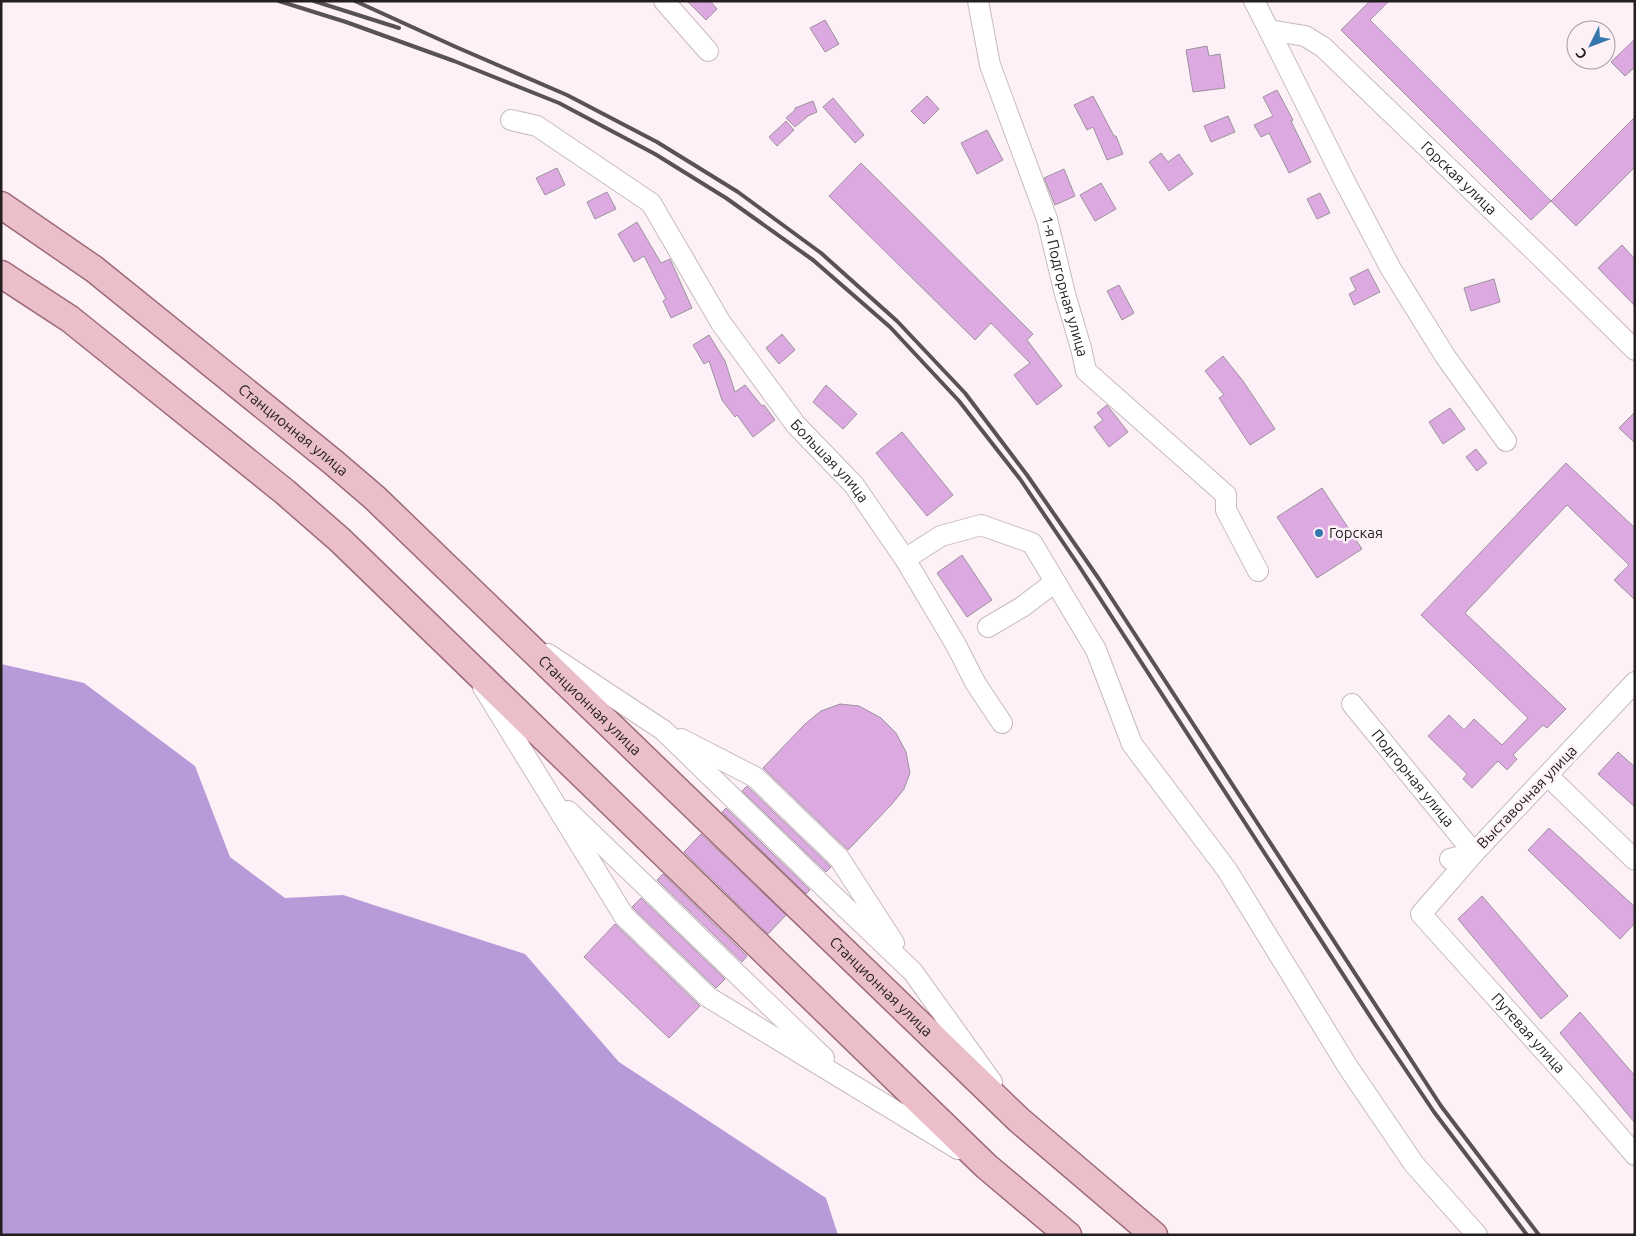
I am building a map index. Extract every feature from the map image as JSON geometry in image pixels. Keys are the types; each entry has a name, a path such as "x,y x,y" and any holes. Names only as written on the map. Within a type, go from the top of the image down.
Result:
{"main road":[{"name":"Станционная улица","path":"1,205 94,269 375,498 1019,1120 1154,1235"},
{"path":"1,274 70,319 285,492 340,540 986,1166 1068,1235"}],"street":[{"path":"664,1 708,51"},
{"name":"1-я Подгорная улица","path":"978,1 990,65 1047,219 1086,371 1226,495 1226,510 1258,571"},
{"path":"1254,1 1346,184 1392,269 1445,356 1506,441"},
{"name":"Горская улица","path":"1269,30 1305,36 1323,47 1548,263 1635,350"},
{"name":"Большая улица","path":"511,120 537,126 651,203 720,322 796,425 854,485 905,559 956,645 976,684 1002,723"},
{"path":"905,559 941,536 982,525 1032,543 1096,650 1132,744 1226,870 1348,1067 1414,1164 1477,1235"},
{"path":"988,627 1022,607 1056,582"},
{"path":"506,625 662,730 755,777 839,858 913,972 1019,1120"},
{"path":"470,666 624,916 708,997 986,1166"},
{"name":"Выставочная улица","path":"1420,914 1474,853 1635,682"},
{"name":"Подгорная улица","path":"1352,704 1474,853"},
{"path":"662,730 913,972"},
{"path":"1548,776 1635,860"},
{"path":"547,791 850,1084"},
{"path":"1450,859 1474,853"},
{"name":"Путевая улица","path":"1420,914 1575,1086 1635,1156"}],"shaded area":[{"path":"1,664 84,683 195,766 230,857 285,898 343,895 525,954 619,1062 826,1198 838,1235 1,1235"}],"building":[{"path":"687,1 710,1 717,9 706,20"},
{"path":"1370,1 1389,1 1370,20 1551,201 1531,220 1341,30"},
{"path":"825,20 839,44 825,52 810,28"},
{"path":"1635,39 1635,67 1625,76 1616,67 1616,57"},
{"path":"1207,46 1209,56 1220,54 1225,88 1193,92 1186,50"},
{"path":"1277,90 1293,120 1291,121 1311,162 1289,173 1269,133 1261,137 1254,125 1273,116 1263,97"},
{"path":"927,96 939,109 924,124 911,111"},
{"path":"1093,96 1114,136 1116,136 1123,154 1107,160 1093,127 1087,130 1074,105"},
{"path":"833,98 864,135 855,143 823,107"},
{"path":"813,101 817,112 808,116 795,127 786,118 795,108"},
{"path":"1228,116 1235,132 1211,142 1204,126"},
{"path":"1635,117 1635,167 1576,226 1551,201"},
{"path":"786,121 794,130 777,146 769,137"},
{"path":"987,130 1003,160 977,174 961,143"},
{"path":"1161,153 1168,162 1179,154 1193,174 1169,191 1149,162"},
{"path":"861,163 1033,334 1027,340 1062,386 1037,405 1014,375 1030,363 991,323 975,340 829,196"},
{"path":"557,168 565,185 545,195 536,178"},
{"path":"1064,169 1075,196 1055,205 1044,178"},
{"path":"1101,183 1116,209 1095,221 1080,195"},
{"path":"607,192 616,209 595,219 587,202"},
{"path":"1320,193 1330,213 1317,219 1307,199"},
{"path":"637,222 661,263 670,259 692,308 671,318 663,301 666,299 644,256 634,262 618,234"},
{"path":"1622,245 1635,259 1635,306 1598,268"},
{"path":"1368,269 1380,292 1354,305 1349,294 1356,290 1350,278"},
{"path":"1494,279 1500,302 1471,311 1464,288"},
{"path":"1119,285 1134,313 1122,320 1107,291"},
{"path":"782,334 795,350 779,364 766,348"},
{"path":"709,335 725,361 735,392 745,385 775,420 753,437 737,415 735,417 722,400 709,361 704,364 693,345"},
{"path":"1223,356 1243,381 1275,429 1250,445 1219,398 1224,395 1205,371"},
{"path":"826,385 857,414 843,429 813,402"},
{"path":"1107,405 1128,432 1109,447 1094,427 1103,420 1097,413"},
{"path":"1450,408 1465,429 1443,444 1429,422"},
{"path":"1635,412 1635,443 1619,428"},
{"path":"902,432 953,495 927,516 876,453"},
{"path":"1476,449 1487,463 1477,471 1466,457"},
{"path":"1566,463 1635,528 1635,600 1614,580 1629,565 1567,505 1465,613 1566,709 1547,728 1543,725 1513,755 1517,759 1507,770 1498,761 1472,788 1463,779 1467,774 1428,736 1449,715 1464,730 1474,719 1502,745 1528,718 1421,615"},
{"name":"Горская","path":"1322,488 1362,549 1317,578 1277,517"},
{"path":"962,555 992,600 967,617 937,573"},
{"path":"840,704 859,706 881,718 896,733 906,752 910,773 904,789 892,804 848,850 763,768 805,724 821,711"},
{"path":"1618,752 1635,767 1635,807 1598,774"},
{"path":"747,786 831,867 826,872 742,791"},
{"path":"726,808 810,890 806,894 722,812"},
{"path":"1549,828 1635,907 1635,923 1620,939 1528,850"},
{"path":"701,834 786,915 768,934 684,852"},
{"path":"663,874 747,956 742,962 657,880"},
{"path":"1482,896 1568,996 1541,1019 1458,919"},
{"path":"641,898 725,979 716,988 632,907"},
{"path":"615,924 700,1006 669,1038 584,957"},
{"path":"1580,1012 1635,1076 1635,1123 1560,1033"}],"railway":[{"path":"279,1 346,22 454,61 559,103 655,154 726,198 813,260 890,327 959,401 1020,479 1079,566 1434,1112 1527,1235"},
{"path":"314,1 399,28"},
{"path":"355,1 567,95 657,142 738,192 821,253 897,321 965,393 1027,475 1099,579 1441,1106 1539,1235"}],"place":[{"name":"Горская","path":"1319,533"}]}
